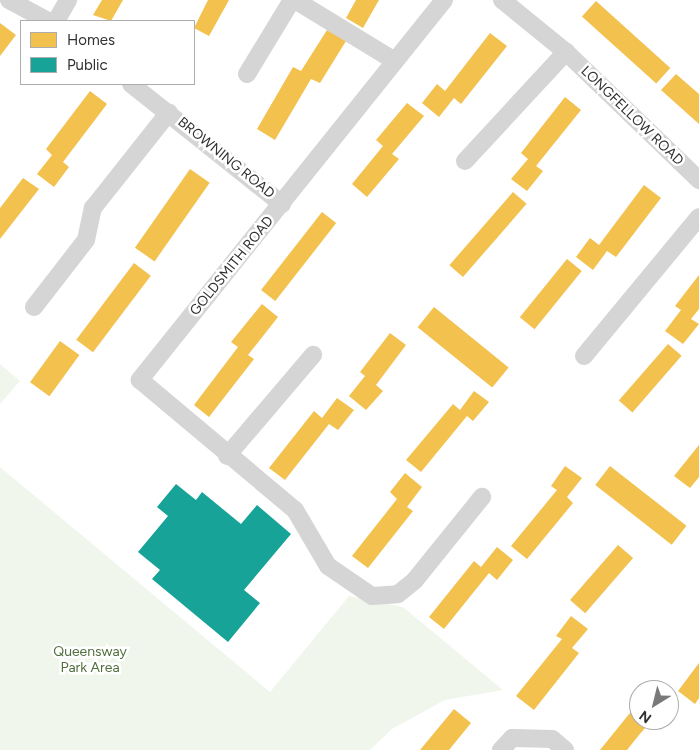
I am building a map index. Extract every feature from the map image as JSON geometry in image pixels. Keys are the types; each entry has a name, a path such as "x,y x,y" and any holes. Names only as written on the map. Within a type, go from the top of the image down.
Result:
{"street":[{"path":"9,0 46,20"},
{"path":"57,20 68,0"},
{"path":"247,74 293,0 395,61"},
{"name":"GOLDSMITH ROAD","path":"444,0 140,380 227,456 295,510 328,566 372,596 398,594 415,580 482,497"},
{"name":"LONGFELLOW ROAD","path":"502,0 566,52 699,180"},
{"path":"465,161 566,52"},
{"name":"BROWNING ROAD","path":"132,85 169,112 282,204"},
{"name":"BROWNING ROAD","path":"34,307 86,240 94,208 169,112"},
{"path":"584,356 699,217"},
{"path":"227,456 313,355"},
{"path":"501,750 512,738 552,739 565,750"}],"green space":[{"path":"0,364 20,381 0,404"},
{"name":"Queensway Park Area","path":"0,467 270,692 349,596 403,607 503,690 445,700 392,729 370,750 0,750"}],"building: Homes":[{"path":"102,0 123,0 112,20 93,15"},
{"path":"208,0 229,0 209,36 195,29"},
{"path":"356,0 379,0 363,28 346,18"},
{"path":"596,1 670,68 656,84 582,17"},
{"path":"0,23 16,35 0,56"},
{"path":"327,30 346,41 320,83 311,79 275,140 257,129 293,67 301,71"},
{"path":"490,33 507,46 461,104 454,98 439,117 422,103 437,84 445,91"},
{"path":"676,74 699,94 699,124 661,90"},
{"path":"90,91 107,104 63,162 69,167 54,187 37,174 52,155 46,149"},
{"path":"565,97 581,110 536,166 543,171 527,191 511,179 528,159 521,153"},
{"path":"407,103 424,116 392,154 399,159 367,197 352,184 383,146 376,140"},
{"path":"190,169 210,183 155,261 135,248"},
{"path":"23,178 39,189 0,239 0,208"},
{"path":"644,185 661,198 616,257 607,251 593,270 576,257 590,238 599,245"},
{"path":"513,192 527,204 463,277 449,265"},
{"path":"322,212 336,223 275,301 261,290"},
{"path":"567,259 582,271 535,329 520,317"},
{"path":"134,263 151,276 93,352 76,340"},
{"path":"699,275 699,309 691,319 699,324 683,344 665,331 681,310 675,306"},
{"path":"262,304 278,317 248,355 254,359 209,417 194,405 238,347 231,342"},
{"path":"434,307 509,367 492,388 418,327"},
{"path":"390,333 406,345 376,385 383,391 366,410 349,396 365,376 360,372"},
{"path":"60,341 79,355 49,396 30,382"},
{"path":"668,344 682,356 632,412 619,401"},
{"path":"474,391 489,402 473,421 467,416 421,472 406,460 453,404 460,410"},
{"path":"337,398 354,410 338,430 329,424 285,480 269,468 314,411 322,418"},
{"path":"699,445 699,477 690,488 674,476"},
{"path":"565,466 582,478 567,497 573,503 527,559 511,546 557,490 551,486"},
{"path":"610,466 686,526 672,545 595,485"},
{"path":"405,473 422,487 407,507 413,511 368,568 352,556 397,499 390,492"},
{"path":"618,545 633,558 585,613 570,600"},
{"path":"497,547 513,560 497,580 489,573 444,629 429,617 474,561 481,567"},
{"path":"571,616 588,629 572,648 579,653 534,710 516,696 562,639 556,636"},
{"path":"699,663 699,698 695,704 679,692"},
{"path":"454,709 471,723 449,750 420,750"},
{"path":"629,714 629,730 643,730 627,750 600,750"}],"building: Public":[{"path":"176,484 196,500 202,492 241,524 257,505 291,534 244,590 260,603 228,642 152,579 160,570 138,552 168,516 157,507"}]}
